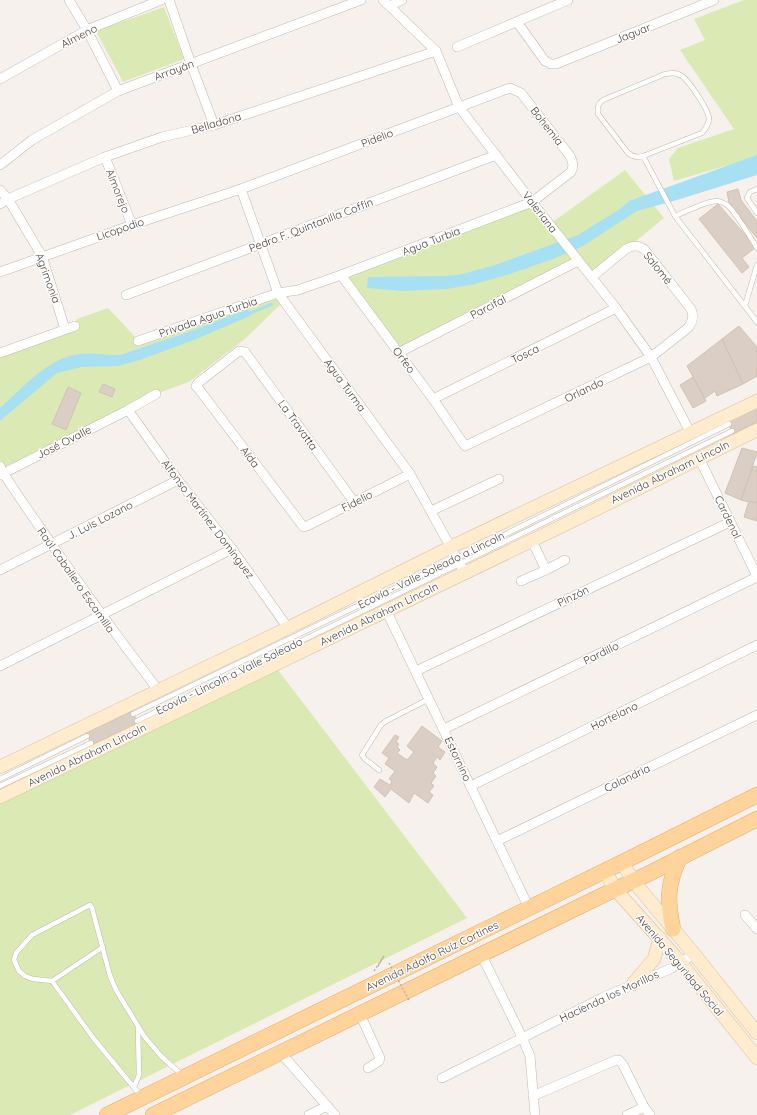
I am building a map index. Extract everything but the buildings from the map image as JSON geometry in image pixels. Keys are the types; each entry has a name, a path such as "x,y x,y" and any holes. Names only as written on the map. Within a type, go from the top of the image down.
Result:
{"main road":[{"path":"0,766 288,628 458,560 690,432 757,401"},
{"name":"Avenida Abraham Lincoln","path":"0,797 386,610 458,560 532,541 757,430"},
{"name":"Avenida Adolfo Ruíz Cortines","path":"106,1115 138,1092 184,1077 757,795"},
{"name":"Avenida Adolfo Ruíz Cortines","path":"154,1115 757,819"},
{"path":"673,929 670,912 670,883 680,857"},
{"name":"Avenida Seguridad Social","path":"622,862 633,881 757,1033"},
{"name":"Avenida Seguridad Social","path":"605,871 615,889 660,938 757,1058"},
{"path":"633,984 654,959 660,938"}],"street":[{"path":"69,0 87,30 118,91"},
{"name":"Almeno","path":"0,79 87,30 161,0"},
{"path":"169,0 214,125"},
{"name":"Arrayán","path":"0,165 32,140 118,91 361,0"},
{"path":"386,3 402,0"},
{"path":"457,47 568,0"},
{"name":"Jaguar","path":"517,22 545,61 551,64 556,64 714,0"},
{"name":"Valeriana","path":"386,3 436,50 460,107 532,202 616,308 651,357 690,432"},
{"name":"Belladona","path":"4,201 105,157 162,137 214,125 436,50"},
{"name":"Pidelio","path":"241,189 506,89 514,89"},
{"name":"Bohemia","path":"514,89 521,93 570,156 573,163 573,168"},
{"name":"Pedro F. Quintanilla Coffin","path":"126,295 496,155"},
{"name":"Almorejo","path":"105,157 132,225"},
{"name":"Agua Turbia","path":"278,293 298,290 341,275 532,202 571,172 573,168"},
{"name":"Licopodio","path":"0,272 132,225 241,189"},
{"name":"Agua Turma","path":"241,189 278,293 410,474 458,560"},
{"name":"Agrimonia","path":"0,190 4,201 42,256 65,329"},
{"name":"Salomé","path":"592,277 626,249 631,246 640,246 644,249 691,309 693,319"},
{"name":"Parcifal","path":"398,353 578,261"},
{"name":"Orfeo","path":"341,275 433,399 465,446"},
{"name":"Privada Agua Turbia","path":"138,341 278,293"},
{"name":"Tosca","path":"433,399 616,308"},
{"name":"Orlando","path":"465,446 651,357 688,328 693,319"},
{"path":"0,353 74,326"},
{"name":"Aída","path":"242,350 196,386 304,527"},
{"name":"La Travatta","path":"242,350 245,352 354,502"},
{"name":"José Ovalle","path":"1,471 128,410 156,394"},
{"name":"Alfonso Martínez Domínguez","path":"128,410 178,480 232,549 288,628"},
{"name":"Cardenal","path":"698,458 757,577"},
{"name":"Raúl Caballero Escamilla","path":"1,471 101,615 158,690"},
{"name":"Fidelio","path":"304,527 410,474"},
{"path":"431,511 499,479"},
{"name":"J. Luis Lozano","path":"0,570 178,480"},
{"name":"Pinzón","path":"416,671 730,522"},
{"path":"532,541 546,570"},
{"path":"0,666 232,549"},
{"path":"521,581 565,560"},
{"name":"Pardillo","path":"444,729 757,577"},
{"name":"Estornino","path":"386,610 529,908"},
{"name":"Hortelano","path":"471,786 757,645"},
{"name":"Calandria","path":"497,841 757,715"},
{"path":"745,915 757,929"},
{"path":"481,954 522,1037 531,1062 535,1115"},
{"name":"Hacienda los Morillos","path":"442,1078 522,1037 633,984 663,972 681,963 694,954"},
{"path":"360,1014 380,1058 380,1060 368,1068"},
{"path":"281,1053 335,1115"},
{"path":"533,1096 614,1060 619,1060 644,1107 650,1115"},
{"path":"309,1115 327,1106"},
{"path":"627,1115 644,1107"}],"lane":[{"path":"673,73 680,75 686,80 708,112 709,120 707,128 702,132 643,156 636,157 628,153 598,114 598,104 603,100 665,74 673,73"},
{"path":"643,156 675,216 757,322"},
{"path":"757,189 750,192 747,198 757,213"},
{"path":"675,216 710,203 717,201 722,202 732,211 757,248"},
{"path":"745,306 757,265"},
{"name":"Ecovía - Valle Soleado a Lincoln","path":"133,714 458,560 728,424"},
{"name":"Ecovía - Lincoln a Valle Soleado","path":"137,721 458,560 732,431"},
{"path":"379,770 362,755 381,725 429,699"},
{"path":"0,778 87,736"},
{"path":"0,786 91,743"},
{"path":"103,947 52,981 33,979 25,976 19,971 14,960 16,953 32,935 90,905 103,947 110,976 116,990 144,1036 161,1056 184,1077"},
{"path":"52,981 94,1039 138,1092"},
{"path":"138,1026 138,1092"}],"path":[{"path":"389,963 410,1002"}],"green space":[{"path":"744,0 757,0 757,157 674,181 669,159 678,148 734,129 680,50 705,40 694,19"},
{"path":"164,7 184,59 123,82 96,31"},
{"path":"625,170 664,218 592,277 579,260 398,353 341,275 532,202 550,224"},
{"path":"278,293 282,303 246,338 189,382 156,394 0,475 0,354 74,326 77,319 108,308 139,341"},
{"path":"278,670 467,918 70,1115 0,1115 0,804"}],"water":[{"path":"757,155 757,175 637,211 583,246 553,259 507,275 475,284 447,289 402,291 367,288 368,277 458,275 492,266 578,235 620,209 629,201"},
{"path":"248,309 250,316 194,340 140,360 118,366 82,367 57,373 0,421 0,408 47,367 68,356 80,354 120,355 191,331"}],"waterway":[{"path":"246,315 272,304"}]}
